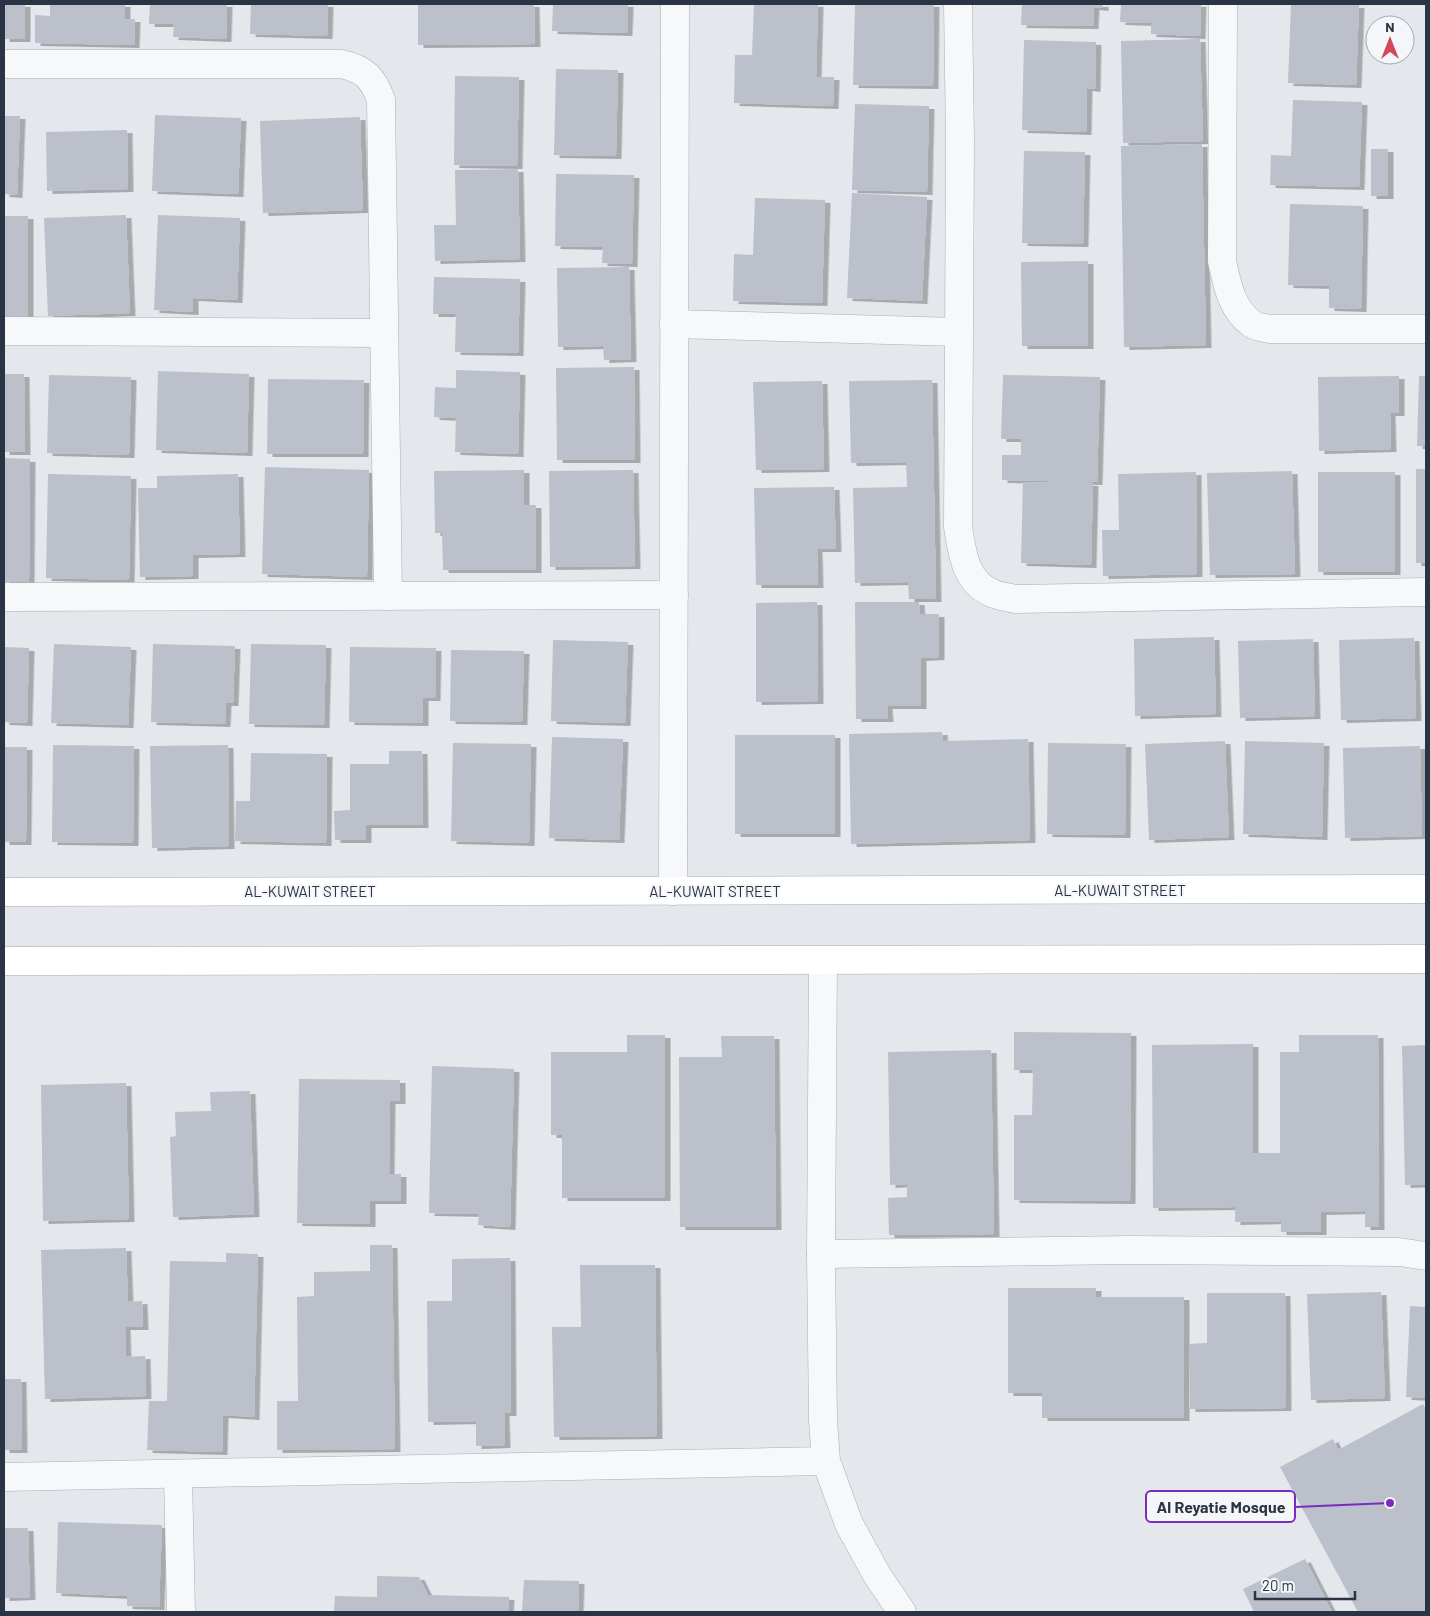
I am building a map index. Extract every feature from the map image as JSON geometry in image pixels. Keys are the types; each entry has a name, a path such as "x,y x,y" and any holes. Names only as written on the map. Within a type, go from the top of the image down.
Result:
{"main road":[{"name":"AL-KUWAIT STREET","path":"4,892 1426,890"},
{"path":"4,957 823,960 1426,959"}],"street":[{"path":"673,891 675,4"},
{"path":"958,4 960,140 958,527 961,549 967,570 975,582 992,593 1015,599 1426,592"},
{"path":"1223,4 1222,261 1230,294 1240,311 1252,324 1270,329 1426,329"},
{"path":"4,64 341,64 355,67 364,72 375,85 380,100 388,596"},
{"path":"674,324 958,332"},
{"path":"4,331 384,333"},
{"path":"4,598 674,595"},
{"path":"823,960 820,1254 826,1461 849,1524 877,1575 902,1612"},
{"path":"820,1254 1129,1250 1399,1252 1426,1256"},
{"path":"4,1477 826,1461"},
{"path":"178,1475 181,1612"}],"building":[{"path":"4,4 25,4 25,39 4,39"},
{"path":"50,4 125,4 125,19 135,19 134,45 35,43 35,15 50,16"},
{"path":"150,4 227,4 226,39 173,37 174,24 149,24"},
{"path":"251,4 328,4 327,36 250,34"},
{"path":"418,4 534,4 535,44 418,45"},
{"path":"553,4 628,4 627,33 552,31"},
{"path":"754,4 818,4 816,77 834,77 833,106 734,103 735,55 752,55"},
{"path":"855,4 934,4 933,86 853,85"},
{"path":"1022,4 1103,4 1103,8 1094,7 1093,26 1021,25"},
{"path":"1121,4 1201,4 1200,36 1151,34 1151,23 1120,22"},
{"path":"1291,4 1359,5 1356,85 1288,83"},
{"path":"1200,39 1203,141 1123,143 1121,41"},
{"path":"1024,40 1096,42 1095,89 1087,88 1086,132 1022,130"},
{"path":"556,69 618,70 616,156 554,155"},
{"path":"455,76 519,77 517,166 454,165"},
{"path":"1293,100 1362,102 1359,187 1270,185 1271,155 1291,156"},
{"path":"855,104 929,106 927,192 852,190"},
{"path":"155,115 241,118 238,194 152,191"},
{"path":"4,116 20,116 17,195 4,194"},
{"path":"360,117 363,210 263,213 260,121"},
{"path":"127,130 128,189 47,191 46,132"},
{"path":"1202,144 1206,345 1124,347 1121,146"},
{"path":"1371,149 1388,149 1388,196 1371,196"},
{"path":"1024,151 1085,152 1083,244 1022,243"},
{"path":"518,169 520,259 435,261 434,225 456,225 455,170"},
{"path":"556,174 634,175 632,264 602,263 603,247 555,246"},
{"path":"852,193 927,197 922,301 847,298"},
{"path":"755,198 825,200 822,303 733,301 734,254 753,255"},
{"path":"1290,204 1363,206 1361,309 1329,308 1329,286 1288,285"},
{"path":"126,215 130,313 48,316 44,218"},
{"path":"158,215 240,218 237,300 193,298 193,312 154,310"},
{"path":"4,216 28,216 28,317 4,317"},
{"path":"1088,261 1088,346 1022,346 1021,262"},
{"path":"629,267 631,359 604,360 603,346 558,347 557,268"},
{"path":"434,277 520,279 518,353 455,352 456,314 433,314"},
{"path":"634,367 635,460 557,460 556,368"},
{"path":"456,370 520,372 518,454 455,452 456,418 434,417 435,387 456,388"},
{"path":"158,371 249,374 247,453 156,450"},
{"path":"4,374 24,374 25,452 4,452"},
{"path":"49,375 131,377 129,455 47,453"},
{"path":"1003,375 1100,377 1097,482 1002,480 1002,455 1021,455 1021,439 1001,439"},
{"path":"1399,376 1399,413 1390,413 1391,449 1319,451 1318,377"},
{"path":"1419,376 1426,376 1426,446 1417,446"},
{"path":"268,379 364,380 363,454 267,454"},
{"path":"932,380 936,599 909,599 908,582 855,583 853,488 907,487 906,462 851,463 849,381"},
{"path":"822,381 824,469 756,470 753,382"},
{"path":"4,458 30,459 29,582 4,582"},
{"path":"265,467 369,470 367,577 262,574"},
{"path":"1416,469 1426,469 1426,563 1416,563"},
{"path":"524,470 524,505 536,505 536,570 443,570 442,533 435,533 434,471"},
{"path":"633,470 635,566 550,567 549,471"},
{"path":"1292,471 1295,574 1210,575 1207,473"},
{"path":"1196,472 1197,574 1103,576 1102,530 1119,530 1118,474"},
{"path":"1318,472 1395,472 1395,572 1318,572"},
{"path":"48,474 131,476 129,580 46,578"},
{"path":"238,474 240,554 193,555 193,576 140,577 138,488 157,488 157,476"},
{"path":"1023,482 1093,483 1091,565 1021,563"},
{"path":"834,487 836,549 817,549 818,585 756,585 754,488"},
{"path":"817,602 818,701 756,702 756,603"},
{"path":"855,602 919,602 920,614 939,614 939,657 921,658 921,706 887,706 888,719 856,719"},
{"path":"1214,637 1216,714 1135,716 1134,639"},
{"path":"1414,638 1416,718 1341,720 1339,640"},
{"path":"1313,639 1315,716 1240,718 1238,641"},
{"path":"553,640 628,642 625,723 551,721"},
{"path":"54,644 131,647 128,725 51,723"},
{"path":"153,644 235,646 233,703 226,703 225,724 151,722"},
{"path":"251,644 326,645 324,725 249,724"},
{"path":"4,647 29,648 27,723 4,722"},
{"path":"350,647 436,648 435,698 423,698 423,723 349,722"},
{"path":"451,650 524,651 522,722 450,721"},
{"path":"942,732 943,741 1028,739 1030,840 851,844 849,734"},
{"path":"735,735 835,735 835,834 735,834"},
{"path":"552,737 623,739 619,840 549,838"},
{"path":"1225,741 1229,837 1149,840 1145,744"},
{"path":"1245,741 1324,743 1322,837 1243,834"},
{"path":"453,743 531,744 529,843 451,841"},
{"path":"1048,743 1126,744 1125,835 1047,834"},
{"path":"53,745 134,746 133,843 52,842"},
{"path":"228,745 229,846 152,848 150,746"},
{"path":"1420,746 1422,836 1345,838 1343,748"},
{"path":"4,747 27,747 26,842 4,842"},
{"path":"389,751 422,751 423,825 366,825 366,840 335,840 334,811 350,810 350,764 389,764"},
{"path":"251,753 327,754 326,843 235,841 236,801 250,801"},
{"path":"1014,1032 1131,1033 1130,1201 1014,1200 1014,1115 1032,1115 1033,1070 1014,1070"},
{"path":"627,1035 665,1035 665,1198 562,1198 562,1135 551,1135 551,1052 627,1052"},
{"path":"1299,1035 1378,1035 1379,1227 1365,1227 1365,1211 1321,1212 1321,1232 1281,1232 1281,1221 1235,1222 1235,1207 1153,1208 1152,1045 1253,1044 1253,1153 1280,1153 1280,1052 1299,1052"},
{"path":"721,1036 774,1036 776,1227 680,1227 679,1057 722,1057"},
{"path":"1426,1045 1426,1184 1405,1185 1402,1046"},
{"path":"991,1050 994,1234 889,1235 888,1198 907,1197 907,1184 890,1185 888,1052"},
{"path":"432,1066 514,1069 510,1227 478,1225 479,1214 429,1213"},
{"path":"299,1079 400,1080 400,1101 390,1101 389,1174 401,1174 401,1201 370,1201 370,1224 297,1223"},
{"path":"126,1083 129,1219 43,1221 41,1085"},
{"path":"250,1091 254,1214 173,1217 170,1137 176,1136 175,1112 211,1111 210,1092"},
{"path":"370,1245 392,1245 395,1449 277,1450 277,1401 298,1401 297,1297 314,1296 314,1272 370,1271"},
{"path":"126,1248 128,1302 142,1301 143,1327 125,1327 126,1357 145,1356 146,1396 45,1399 41,1250"},
{"path":"226,1253 258,1254 254,1417 223,1415 222,1452 147,1450 149,1401 167,1401 170,1261 226,1262"},
{"path":"510,1258 511,1413 504,1413 505,1445 476,1446 476,1421 428,1422 427,1301 452,1301 452,1259"},
{"path":"580,1265 655,1265 657,1436 554,1437 552,1327 581,1327"},
{"path":"1008,1288 1096,1288 1096,1297 1184,1297 1184,1418 1042,1418 1042,1393 1008,1393"},
{"path":"1381,1292 1385,1398 1311,1400 1307,1294"},
{"path":"1207,1293 1285,1293 1286,1408 1190,1409 1189,1344 1207,1343"},
{"path":"1410,1306 1426,1307 1426,1398 1406,1397"},
{"path":"4,1379 21,1379 22,1450 4,1450"},
{"path":"1423,1404 1426,1410 1426,1612 1358,1612 1280,1467 1333,1439 1338,1450"},
{"path":"58,1522 162,1525 159,1607 127,1606 127,1596 56,1593"},
{"path":"4,1528 28,1528 30,1597 4,1598"},
{"path":"1305,1559 1332,1612 1254,1612 1243,1589"},
{"path":"377,1576 419,1577 428,1595 509,1597 508,1612 334,1612 335,1596 377,1597"},
{"path":"524,1580 579,1581 578,1612 522,1612"}],"place":[{"name":"Al Reyatie Mosque","path":"1390,1503"}]}
